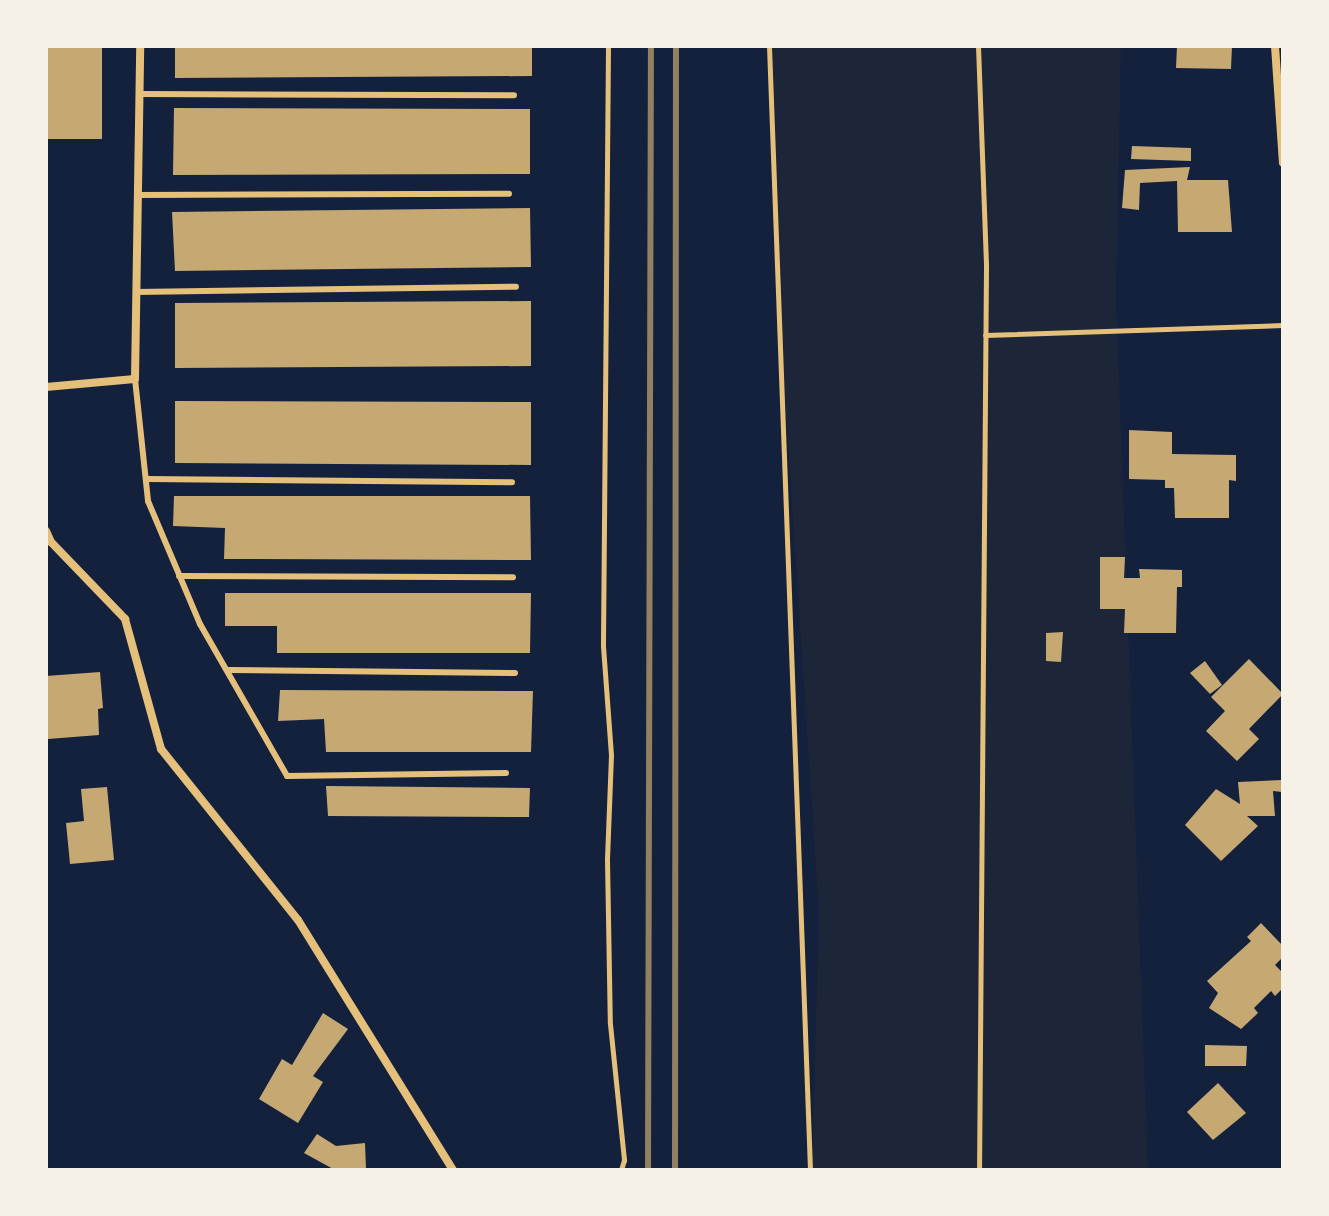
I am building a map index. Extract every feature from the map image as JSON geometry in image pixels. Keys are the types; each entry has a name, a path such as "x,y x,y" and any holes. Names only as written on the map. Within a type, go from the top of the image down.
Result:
{"street":[{"path":"46,387 135,379 140,46"},
{"path":"1275,46 1283,163"},
{"path":"46,531 51,542 125,619 161,749 298,920 453,1170"}],"lane":[{"path":"140,94 514,95"},
{"path":"137,195 509,194"},
{"path":"136,292 516,287"},
{"path":"135,379 148,501 200,624 287,776 506,773"},
{"path":"146,479 512,482"},
{"path":"179,576 513,577"},
{"path":"229,670 515,673"}],"path":[{"path":"608,46 603,646 611,755 607,860 610,1024 624,1160 621,1170"},
{"path":"769,46 810,1170"},
{"path":"978,46 985,335 979,1170"},
{"path":"985,335 1283,325"}],"shaded area":[{"path":"770,46 1121,46 1116,298 1148,1170 812,1170 819,913 773,215"}],"building":[{"path":"46,46 102,46 102,139 46,139"},
{"path":"175,46 532,46 532,76 175,78"},
{"path":"1177,46 1232,46 1231,69 1176,68"},
{"path":"174,108 530,109 530,174 173,175"},
{"path":"1132,146 1191,148 1191,161 1131,159"},
{"path":"1190,167 1187,180 1228,180 1232,232 1178,232 1177,181 1140,183 1139,210 1122,208 1125,170"},
{"path":"530,208 531,267 175,271 172,212"},
{"path":"531,301 531,366 175,368 175,303"},
{"path":"175,401 531,402 531,465 175,463"},
{"path":"1129,430 1172,432 1172,454 1236,455 1236,481 1229,480 1229,518 1175,518 1174,488 1165,488 1165,480 1129,479"},
{"path":"174,496 530,496 531,560 224,559 225,528 173,526"},
{"path":"1100,557 1125,557 1124,578 1140,578 1139,569 1182,570 1182,587 1177,587 1176,633 1124,633 1125,609 1100,609"},
{"path":"225,593 531,593 530,653 277,653 277,626 225,626"},
{"path":"1063,632 1061,662 1046,661 1046,633"},
{"path":"1249,659 1283,694 1249,729 1259,739 1237,761 1206,731 1225,711 1211,697"},
{"path":"1205,661 1222,685 1210,694 1190,673"},
{"path":"100,672 103,708 98,709 99,735 48,739 46,676"},
{"path":"280,690 533,691 531,752 326,752 324,719 278,721"},
{"path":"1282,780 1282,792 1273,791 1275,816 1247,816 1258,826 1221,861 1185,825 1216,789 1240,804 1238,782"},
{"path":"326,786 530,788 529,817 328,816"},
{"path":"107,787 114,860 70,864 66,823 84,821 81,789"},
{"path":"1261,923 1283,946 1283,957 1275,965 1283,973 1283,988 1275,996 1271,991 1254,1008 1258,1013 1241,1029 1209,1008 1218,993 1207,981 1251,941 1247,937"},
{"path":"323,1013 348,1029 313,1076 323,1082 298,1123 259,1099 282,1059 292,1065"},
{"path":"1205,1045 1247,1046 1246,1066 1205,1066"},
{"path":"1218,1083 1246,1113 1213,1140 1187,1112"},
{"path":"317,1134 336,1146 365,1143 366,1169 335,1170 304,1153"}],"railway":[{"path":"648,1170 651,46"},
{"path":"675,1170 676,46"}]}
